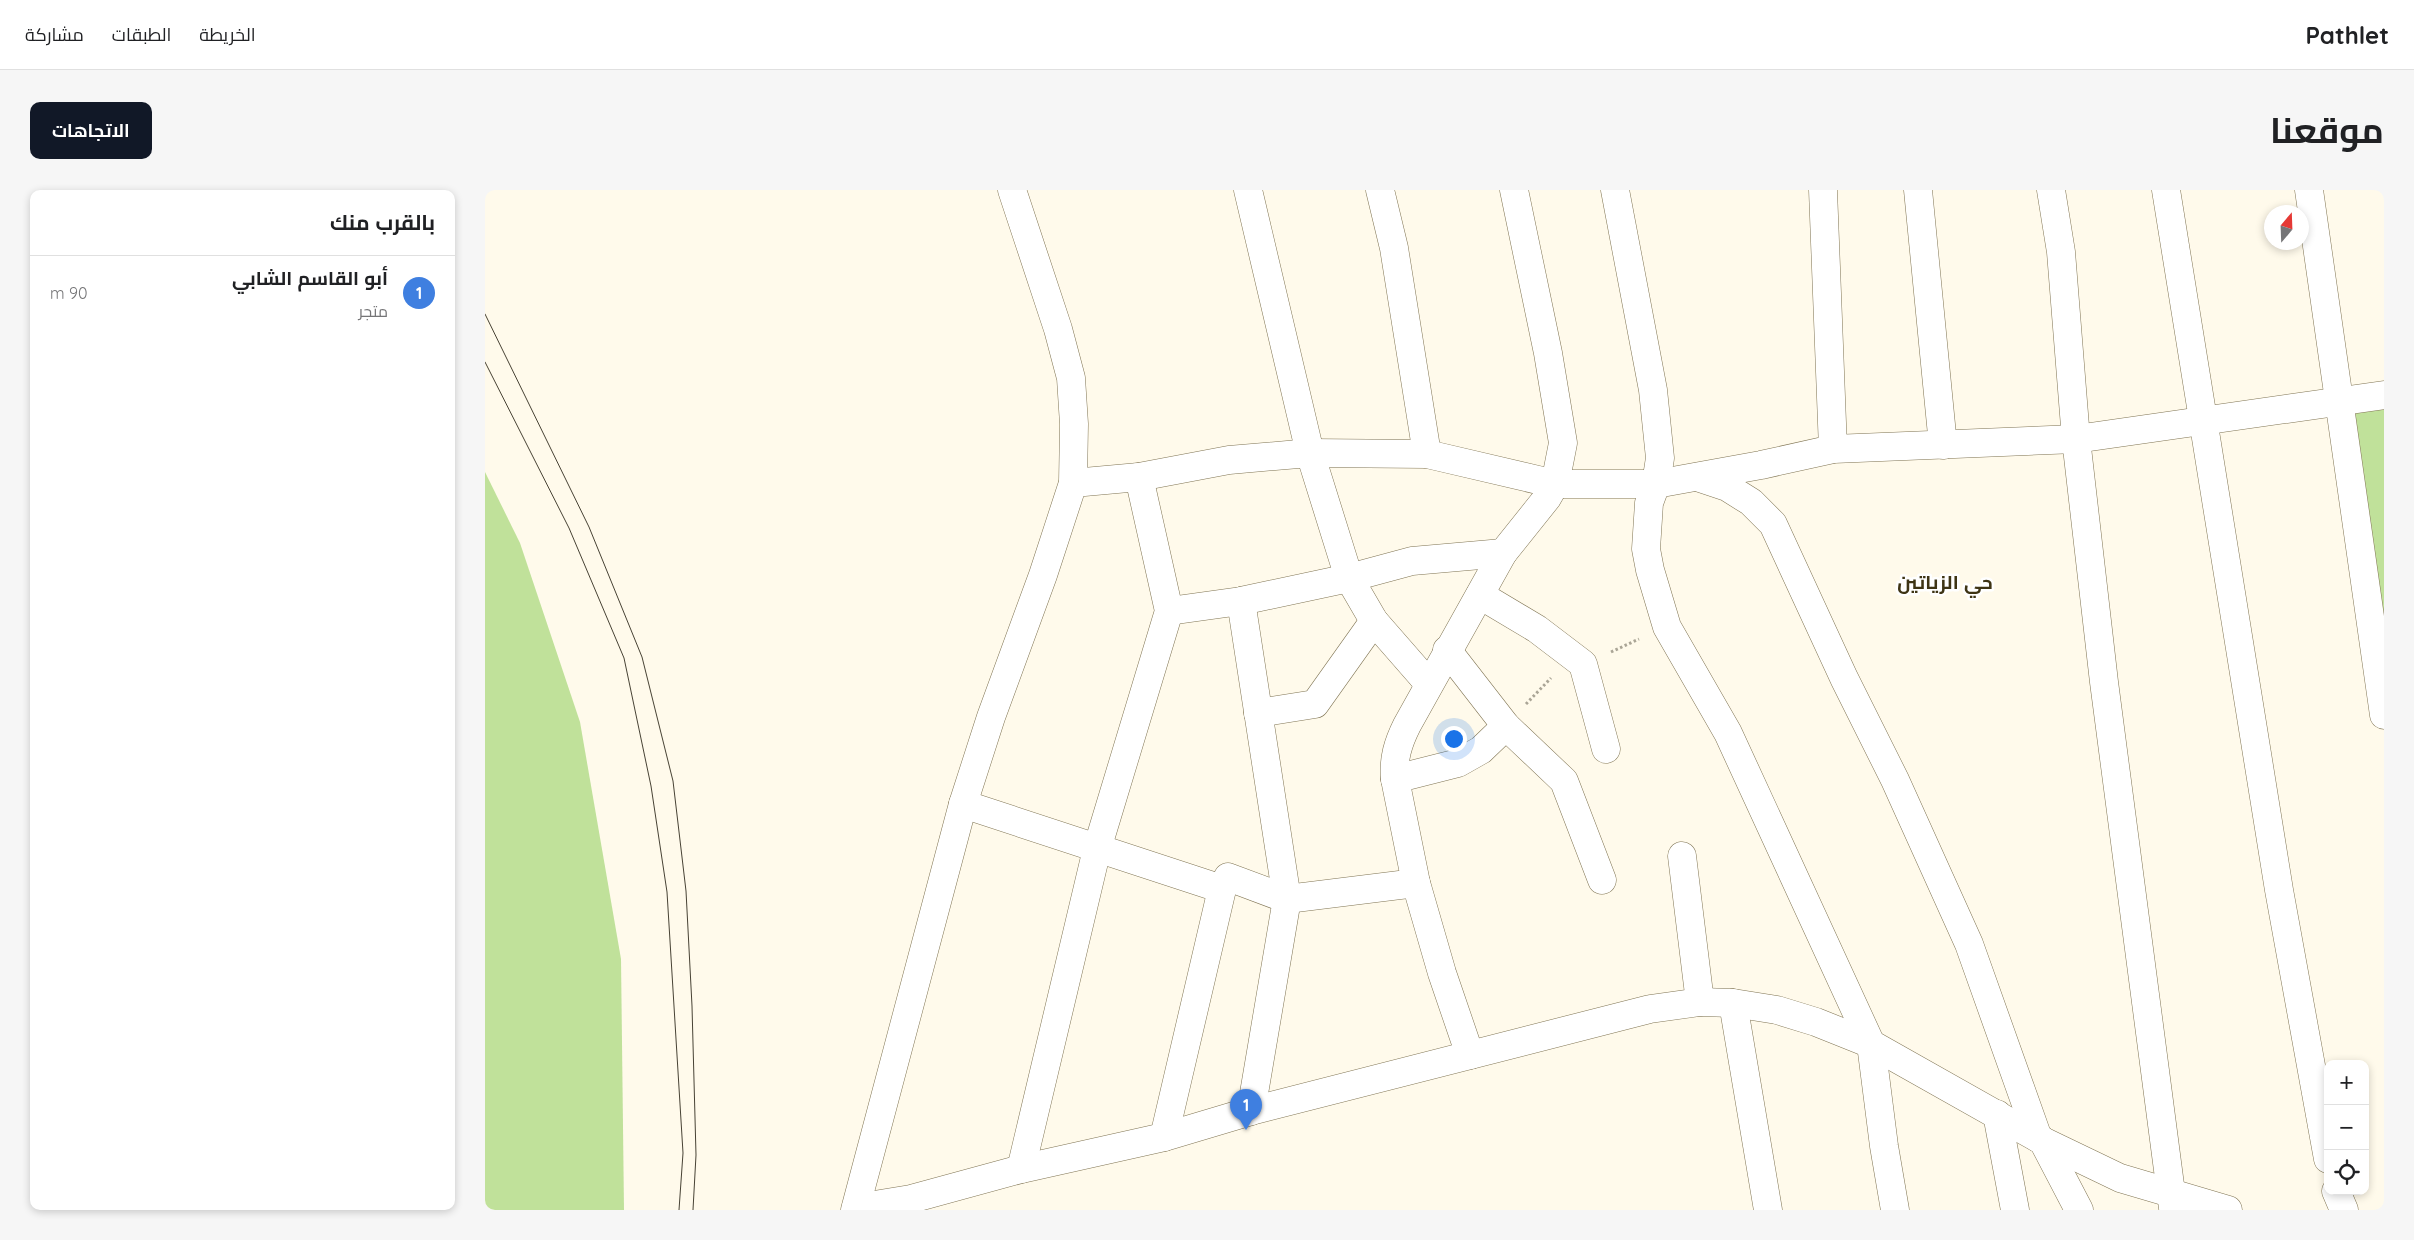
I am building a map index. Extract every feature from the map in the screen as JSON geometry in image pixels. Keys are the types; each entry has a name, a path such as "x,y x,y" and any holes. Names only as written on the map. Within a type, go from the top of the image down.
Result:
{"street":[{"path":"1011,190 1058,329 1071,378 1074,424 1073,482 1043,575 991,717 963,804 855,1209 911,1199 1021,1169 1164,1136 1650,1009 1700,1002 1777,1010 1816,1022 1871,1044 2041,1139 2120,1178 2173,1202 2228,1210"},
{"path":"1248,190 1310,453 1349,578 1374,621 1429,684"},
{"path":"1380,190 1394,248 1427,454"},
{"path":"1470,1055 1442,972 1416,883 1395,779 1396,751 1407,725 1447,650 1480,596 1503,553 1547,498 1555,484 1563,443 1548,353 1514,190"},
{"path":"1615,190 1653,390 1660,458 1656,484 1649,503 1646,549 1650,570 1667,627 1728,733 1871,1044 1883,1146 1895,1210"},
{"path":"1823,190 1833,449"},
{"path":"1918,190 1943,445"},
{"path":"2051,190 2061,252 2076,439 2105,691 2173,1202"},
{"path":"2166,190 2279,890 2326,1150"},
{"path":"2309,190 2384,714"},
{"path":"1073,482 1139,477 1229,460 1310,453 1427,454 1555,484 1656,484 1761,465 1833,449 2076,439 2384,395"},
{"path":"1021,1169 1097,849 1169,611 1139,477"},
{"path":"1697,477 1727,487 1751,502 1773,524 1844,678 1895,780 1969,944 2041,1139 2079,1210"},
{"path":"1169,611 1241,601 1349,578 1412,561 1503,553"},
{"path":"1480,596 1537,629 1577,661 1606,749"},
{"path":"1241,601 1287,899 1251,1112"},
{"path":"1258,713 1315,704 1374,621"},
{"path":"1447,650 1506,726 1564,781 1602,880"},
{"path":"1395,779 1458,763 1481,750 1506,726"},
{"path":"963,804 1223,889"},
{"path":"1682,856 1700,1002"},
{"path":"1164,1136 1223,889 1228,876 1287,899 1416,883"},
{"path":"1733,1004 1768,1210"},
{"path":"1997,1114 2015,1210"},
{"path":"2338,1195 2344,1210"}],"path":[{"path":"1506,726 1577,661 1667,627"}],"green space":[{"path":"2384,404 2384,671 2347,408"},
{"path":"485,472 520,543 580,722 621,959 624,1210 485,1210"}],"tram line":[{"path":"485,314 589,527 642,657 673,781 686,891 692,1006 696,1155 693,1210"},
{"path":"485,362 569,528 624,658 651,786 667,892 683,1153 679,1210"}],"place":[{"name":"أبو القاسم الشابي","path":"1246,1130"}],"district":[{"name":"حي الزياتين","path":"1945,582"}]}
